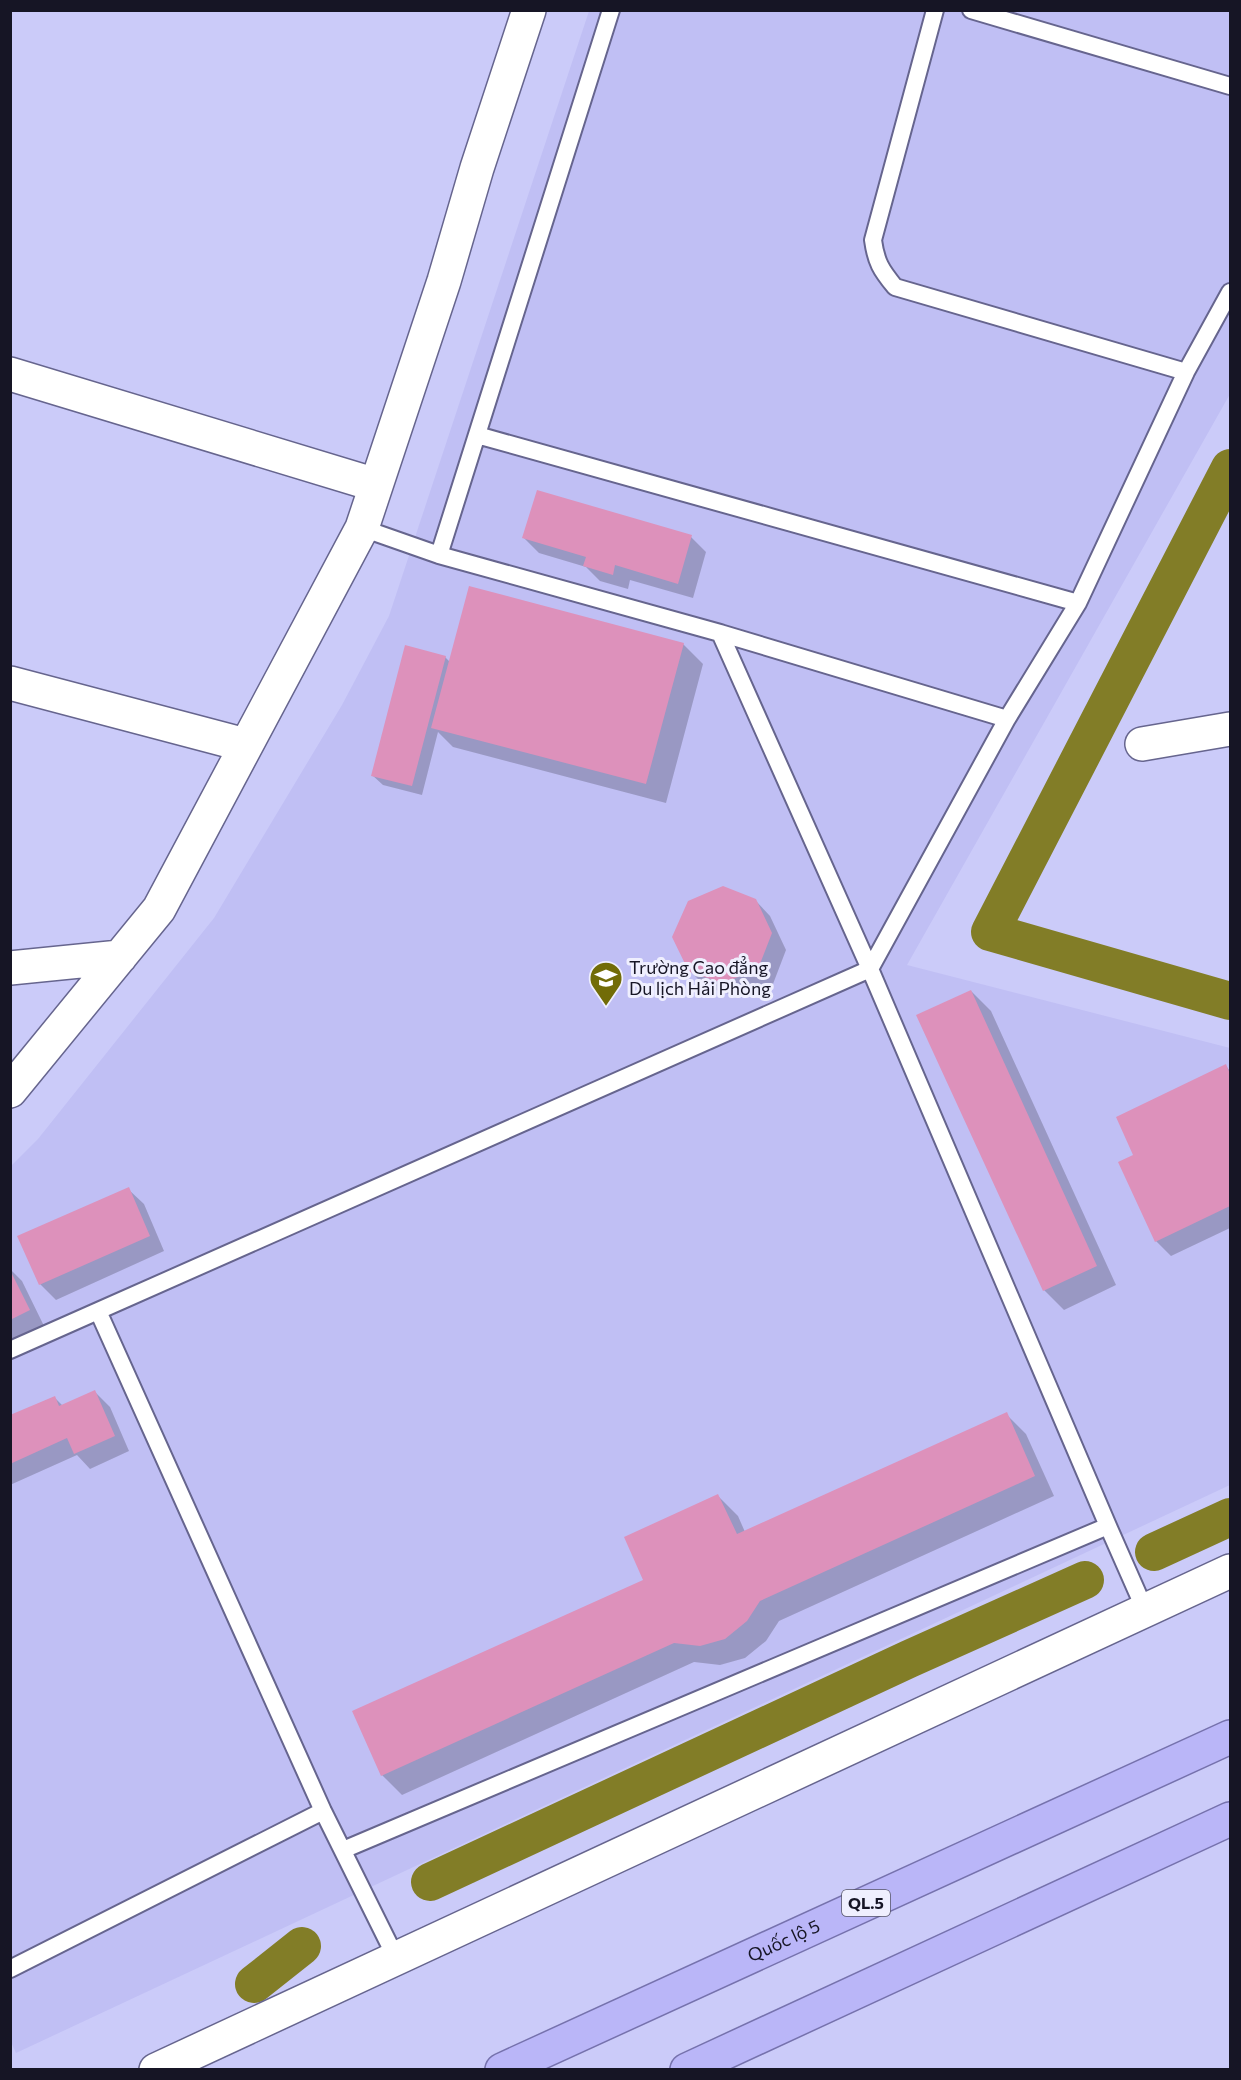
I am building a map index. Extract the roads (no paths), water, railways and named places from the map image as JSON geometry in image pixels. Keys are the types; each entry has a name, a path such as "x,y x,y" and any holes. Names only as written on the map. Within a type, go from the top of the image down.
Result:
{"highway":[{"name":"Quốc lộ 5","path":"502,2070 1230,1737"},
{"path":"687,2070 1230,1819"}],"street":[{"path":"10,1091 159,909 362,528 444,282 477,168 529,10"},
{"path":"10,374 376,485"},
{"path":"10,683 245,745"},
{"path":"1142,744 1230,729"},
{"path":"10,968 120,957"},
{"path":"156,2070 1230,1571"}],"lane":[{"path":"439,555 611,10"},
{"path":"935,10 873,240 875,255 881,271 895,287 1185,372"},
{"path":"971,10 1230,86"},
{"path":"10,1350 870,969 1007,719 1078,603 1185,372 1230,292"},
{"path":"477,435 1078,603"},
{"path":"362,528 439,555 720,633 1007,719"},
{"path":"720,633 870,969 1145,1610"},
{"path":"98,1311 322,1811 396,1958"},
{"path":"343,1850 1108,1526"},
{"path":"10,1969 322,1811"}],"waterway":[{"path":"1230,468 990,932 1230,1001"},
{"path":"1154,1552 1230,1517"},
{"path":"430,1882 909,1659 1085,1580"},
{"path":"254,1984 302,1946"}],"place":[{"name":"Trường Cao đẳng Du lịch Hải Phòng","path":"606,1007"}]}
